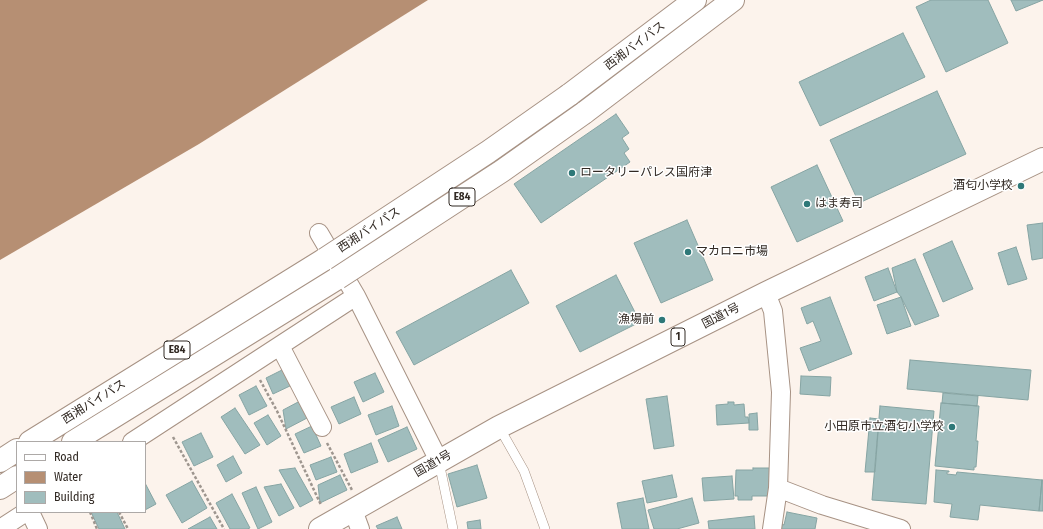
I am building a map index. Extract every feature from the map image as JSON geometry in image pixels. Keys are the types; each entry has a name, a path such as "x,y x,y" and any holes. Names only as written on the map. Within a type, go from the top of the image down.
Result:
{"highway":[{"name":"西湘バイパス","path":"32,441 325,259 488,152 569,95 695,0"},
{"name":"西湘バイパス","path":"75,441 338,278 502,171 584,113 733,0"},
{"name":"国道1号","path":"325,526 358,515 439,461 499,428 766,294 1043,159"},
{"path":"0,461 16,451"},
{"path":"0,488 16,478"}],"street":[{"path":"319,233 356,296 439,461"},
{"path":"766,294 773,311 780,392 778,488 772,529"},
{"path":"134,441 356,296"},
{"path":"280,346 322,427"},
{"path":"778,488 822,505 901,529"},
{"path":"0,529 24,513"},
{"path":"30,513 38,529"}],"lane":[{"path":"499,428 524,472 545,529"},
{"path":"439,461 453,529"}],"path":[{"path":"251,364 277,411 325,526"},
{"path":"164,421 224,529"},
{"path":"322,427 321,431 358,515"},
{"path":"90,513 97,529"},
{"path":"120,513 128,529"}],"water":[{"path":"0,0 428,0 199,144 0,260"}],"building":[{"path":"931,0 988,0 1008,43 946,72 916,7"},
{"path":"1011,0 1043,0 1016,11"},
{"path":"903,33 925,77 820,126 799,82"},
{"path":"937,91 966,154 859,203 830,140"},
{"name":"ロータリーパレス国府津","path":"616,114 629,133 622,138 629,149 624,153 630,162 541,223 514,184"},
{"name":"はま寿司","path":"817,165 843,221 797,242 771,187"},
{"path":"687,220 713,280 661,303 634,243"},
{"path":"1043,223 1043,258 1032,260 1027,225"},
{"path":"952,241 973,289 943,302 923,254"},
{"path":"1016,247 1027,279 1008,285 998,253"},
{"path":"915,259 939,316 915,325 897,292 892,268"},
{"path":"888,268 897,292 874,301 865,277"},
{"path":"511,270 529,303 414,365 396,332"},
{"path":"616,275 640,322 580,352 556,306"},
{"path":"830,297 852,354 809,371 800,348 821,341 813,321 807,324 801,308"},
{"path":"901,297 911,326 887,334 877,305"},
{"path":"910,360 1031,370 1028,400 907,389"},
{"path":"284,369 292,385 273,394 266,378"},
{"path":"375,373 384,392 363,402 354,382"},
{"path":"801,376 831,377 830,396 800,394"},
{"path":"256,386 267,406 249,415 239,395"},
{"path":"943,393 978,396 977,406 942,403"},
{"path":"667,396 674,446 654,449 646,399"},
{"path":"354,397 361,414 339,424 331,407"},
{"path":"300,401 309,417 286,429 283,410"},
{"path":"728,402 734,402 734,405 744,404 745,417 748,417 749,423 717,425 716,405 728,404"},
{"path":"941,403 979,406 976,441 978,441 976,467 974,467 974,470 935,466"},
{"path":"392,406 399,426 376,435 368,415"},
{"path":"880,406 934,411 926,504 872,500"},
{"path":"235,408 260,445 245,454 221,417"},
{"path":"757,413 758,430 749,430 749,414"},
{"path":"268,415 281,436 267,445 254,423"},
{"path":"870,418 879,419 875,472 865,472"},
{"path":"312,426 321,446 304,453 295,434"},
{"path":"407,427 417,449 388,462 378,440"},
{"path":"201,433 213,457 194,466 182,442"},
{"path":"371,443 378,462 351,473 344,454"},
{"path":"233,456 242,473 226,482 217,465"},
{"path":"331,457 337,472 316,480 310,465"},
{"path":"477,465 487,498 457,507 448,474"},
{"path":"295,468 313,500 300,507 279,470"},
{"path":"753,468 771,468 771,486 769,486 769,496 752,496 752,500 738,500 738,496 735,496 736,470 753,470"},
{"path":"936,470 949,471 947,474 956,475 957,472 1042,480 1039,511 980,505 978,520 950,517 952,504 934,502"},
{"path":"340,475 347,490 320,503 318,485"},
{"path":"672,475 677,497 647,503 642,481"},
{"path":"732,476 734,499 704,501 702,478"},
{"path":"1042,480 1043,511 1039,511"},
{"path":"192,481 207,508 182,523 166,495"},
{"path":"281,484 294,508 279,516 264,487"},
{"path":"146,485 156,504 146,509"},
{"path":"256,487 272,522 258,529 242,493"},
{"path":"232,494 250,528 230,529 216,503"},
{"path":"643,498 649,529 622,529 617,503"},
{"path":"692,498 699,523 677,529 654,529 648,510"},
{"path":"787,512 817,518 815,529 781,529 782,524 784,525"},
{"path":"91,513 117,513 125,529 99,529"},
{"path":"754,516 755,529 709,529 708,521"},
{"path":"210,517 217,529 188,529"},
{"path":"397,517 402,529 378,529 376,526"},
{"path":"480,520 481,529 468,529 467,522"}],"place":[{"name":"ロータリーパレス国府津","path":"572,173"},
{"name":"酒匂小学校","path":"1021,186"},
{"name":"はま寿司","path":"807,204"},
{"name":"マカロニ市場","path":"688,252"},
{"name":"漁場前","path":"662,320"},
{"name":"小田原市立酒匂小学校","path":"952,427"}]}
